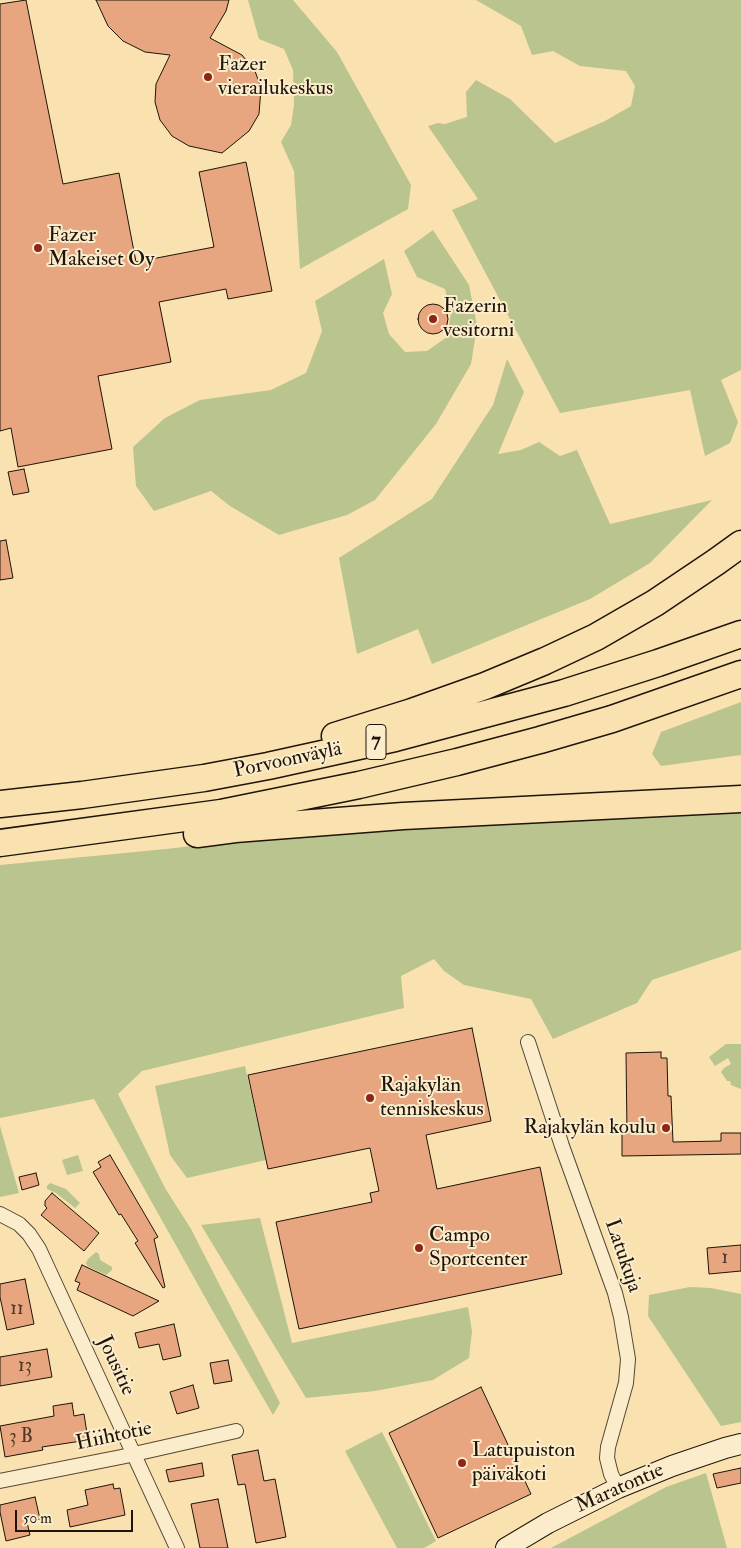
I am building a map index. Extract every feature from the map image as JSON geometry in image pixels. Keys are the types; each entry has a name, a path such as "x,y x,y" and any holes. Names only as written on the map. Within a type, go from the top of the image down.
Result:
{"highway":[{"path":"204,778 412,712 485,686 545,661 596,637 655,603 741,544"},
{"name":"Porvoonväylä","path":"0,804 204,778 332,752 468,720 564,693 741,634"},
{"name":"Porvoonväylä","path":"0,843 221,813 350,787 540,740 603,721 741,674"},
{"path":"65,835 128,843 235,829 404,816 741,799"}],"main road":[{"name":"Maratontie","path":"506,1548 548,1523 618,1488 672,1466 741,1444"}],"street":[{"name":"Latukuja","path":"528,1042 621,1317 628,1359 626,1383 608,1447 607,1458 611,1474 618,1488"},
{"name":"Jousitie","path":"0,1214 19,1224 29,1234 39,1249 177,1548"},
{"name":"Hiihtotie","path":"0,1481 236,1431"}],"green space":[{"path":"248,0 293,0 337,52 411,185 408,209 300,269 294,171 281,142 291,125 294,105 293,70 284,49 259,39"},
{"path":"476,0 741,0 741,370 721,380 738,422 730,443 705,456 690,390 560,413 452,210 478,199 428,126 438,123 445,124 467,117 466,92 476,80 510,99 555,143 605,121 631,106 635,86 626,71 580,66 553,51 532,55 521,26"},
{"path":"433,230 469,285 477,326 471,364 436,424 375,500 347,515 279,535 230,506 211,491 154,511 136,486 133,447 165,418 200,400 271,390 306,373 322,331 315,301 384,259 392,294 383,313 389,334 405,352 427,351 447,337 451,313 445,289 417,277 404,251"},
{"path":"507,359 524,392 498,454 521,450 539,442 560,456 577,450 610,524 712,500 650,563 590,599 432,664 418,629 357,654 339,558 432,499 493,405"},
{"path":"741,702 741,755 661,766 652,754 661,732"},
{"path":"741,809 741,950 652,980 637,1003 553,1039 531,999 464,985 444,971 434,959 401,976 404,1008 142,1071 118,1094 165,1188 191,1229 280,1403 273,1415 94,1099 0,1118 0,865 277,836"},
{"path":"726,1044 741,1044 741,1089 731,1085 730,1081 727,1081 721,1072 731,1064 728,1058 715,1066 709,1057"},
{"path":"245,1066 266,1160 187,1178 170,1155 155,1086"},
{"path":"0,1126 19,1193 0,1197"},
{"path":"78,1155 83,1171 67,1175 62,1160"},
{"path":"50,1183 66,1189 80,1203 75,1208 56,1193 47,1189"},
{"path":"260,1218 292,1343 468,1307 472,1331 469,1358 433,1380 375,1391 306,1398 201,1225"},
{"path":"96,1252 99,1254 100,1260 112,1267 112,1270 106,1275 87,1266 88,1259"},
{"path":"690,1287 711,1288 741,1294 741,1422 721,1426 648,1316 649,1295"},
{"path":"382,1432 436,1541 424,1548 397,1548 345,1451"},
{"path":"706,1473 727,1548 551,1548 666,1487"}],"building":[{"name":"Fazer Makeiset Oy","path":"26,0 63,184 119,173 136,262 214,247 199,172 246,162 272,291 228,299 226,289 159,302 171,362 98,376 112,449 18,467 11,428 0,431 0,4"},
{"name":"Fazer vierailukeskus","path":"96,0 229,0 226,11 210,38 242,55 255,71 261,88 259,114 249,131 222,153 189,146 172,136 160,120 155,102 156,84 170,55 145,52 123,41 108,26"},
{"name":"Fazerin vesitorni","path":"433,304 439,305 447,313 447,325 439,333 433,334 427,333 419,325 418,319 419,313 427,305"},
{"path":"24,469 29,492 13,495 8,472"},
{"path":"6,540 13,578 0,580 0,541"},
{"path":"472,1028 491,1121 426,1135 437,1189 540,1167 562,1274 299,1329 276,1222 372,1202 370,1193 379,1191 370,1148 268,1169 248,1075"},
{"path":"661,1052 661,1058 667,1058 668,1096 671,1096 673,1142 721,1141 721,1133 741,1133 741,1154 622,1156 622,1134 627,1134 626,1053"},
{"path":"110,1155 158,1237 154,1239 165,1287 163,1288 135,1243 138,1241 121,1214 119,1215 93,1172 101,1167 98,1162"},
{"path":"36,1173 39,1185 22,1190 19,1177"},
{"path":"52,1193 99,1233 84,1251 41,1215 47,1208 45,1201"},
{"path":"741,1245 741,1271 709,1274 707,1248"},
{"path":"82,1265 159,1301 133,1316 77,1290 80,1283 75,1281"},
{"path":"25,1279 34,1324 7,1330 0,1297 0,1284"},
{"path":"174,1324 181,1356 163,1360 159,1344 139,1348 135,1333"},
{"path":"47,1349 52,1377 0,1386 0,1357"},
{"path":"228,1360 232,1381 214,1384 210,1363"},
{"path":"193,1385 199,1408 177,1414 170,1392"},
{"path":"481,1387 531,1494 438,1538 389,1433"},
{"path":"72,1403 74,1416 84,1414 88,1440 42,1447 43,1450 5,1457 0,1426 54,1416 53,1406"},
{"path":"258,1450 264,1481 275,1479 286,1537 256,1543 245,1484 238,1485 232,1455"},
{"path":"202,1463 204,1476 169,1482 166,1470"},
{"path":"741,1468 741,1483 717,1488 713,1474"},
{"path":"113,1484 114,1489 120,1488 125,1515 70,1527 67,1510 88,1505 85,1490"},
{"path":"35,1497 40,1519 27,1522 30,1535 6,1541 0,1505"},
{"path":"218,1499 228,1548 200,1548 191,1504"}],"place":[{"name":"Fazer vierailukeskus","path":"208,77"},
{"name":"Fazer Makeiset Oy","path":"38,248"},
{"name":"Fazerin vesitorni","path":"433,319"},
{"name":"Rajakylän tenniskeskus","path":"370,1098"},
{"name":"Rajakylän koulu","path":"666,1128"},
{"name":"Campo Sportcenter","path":"419,1248"},
{"name":"Latupuiston päiväkoti","path":"462,1463"}]}
